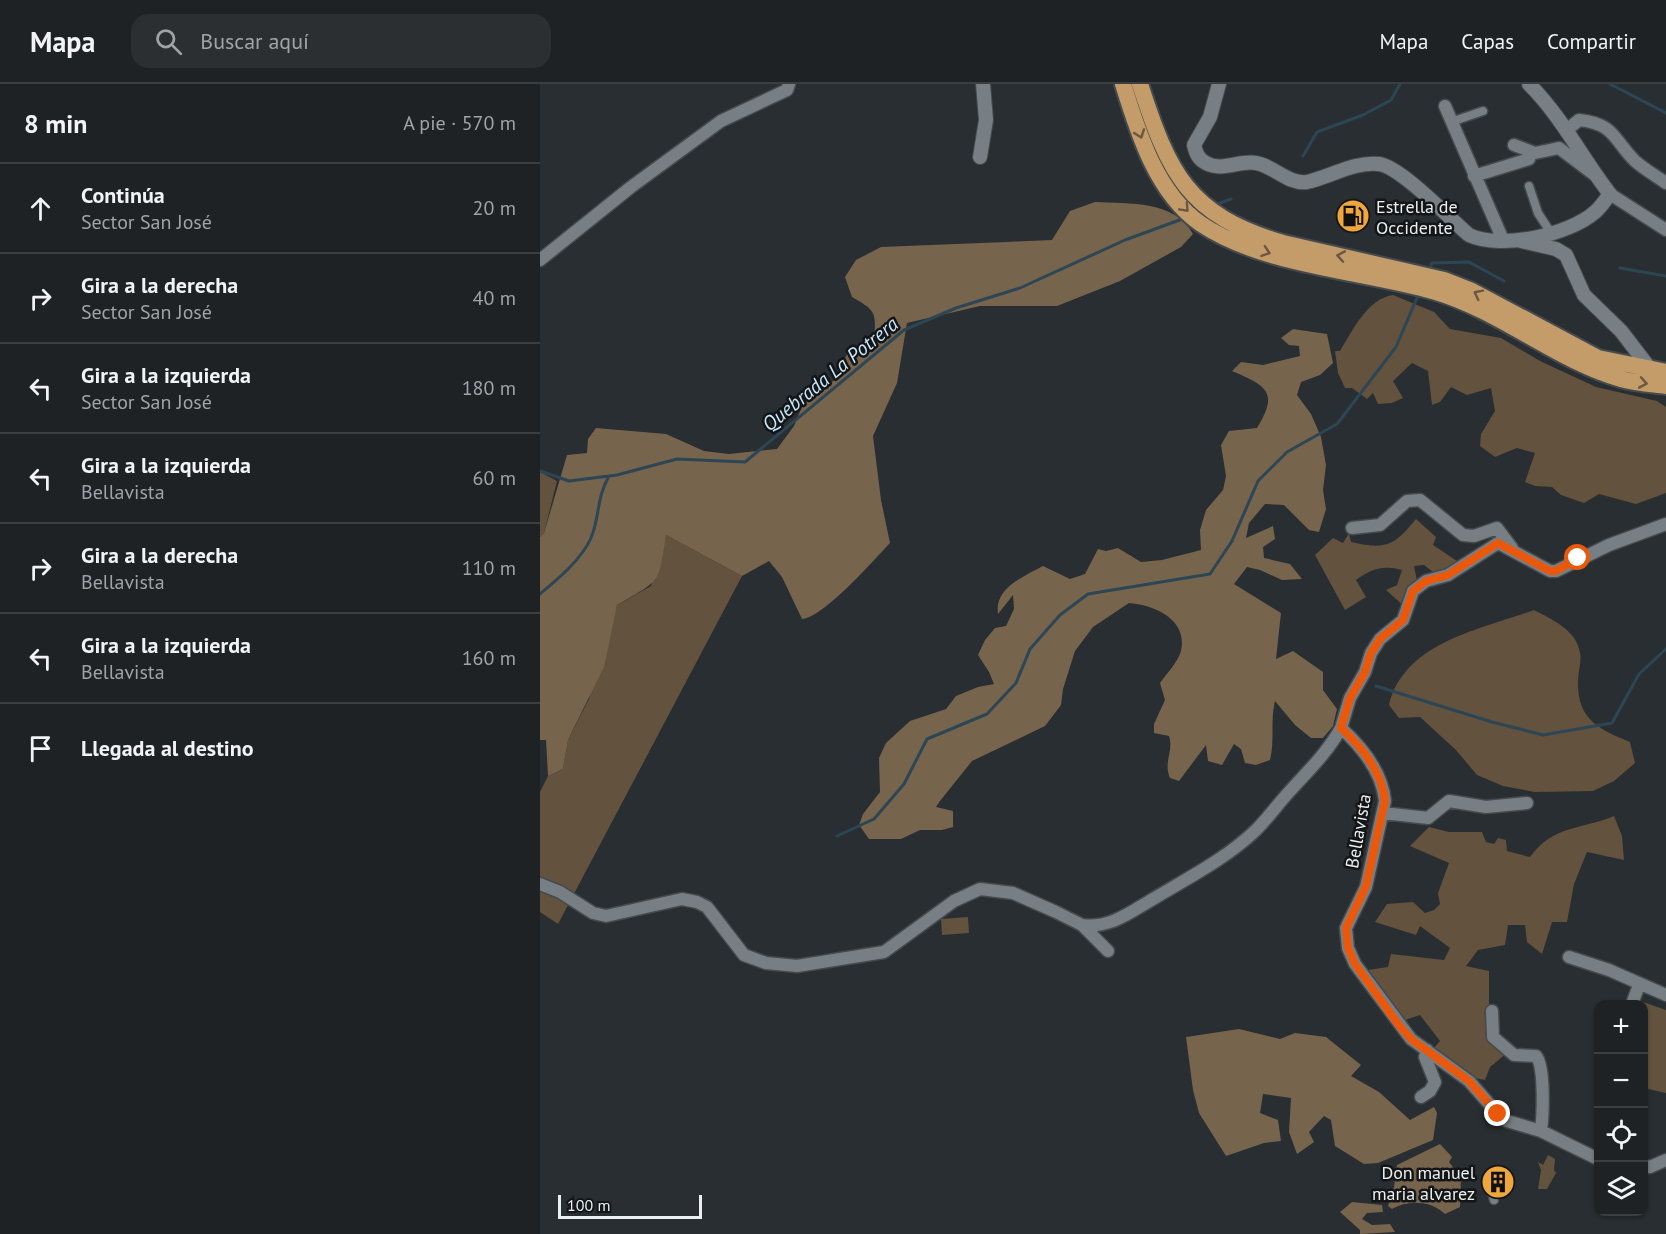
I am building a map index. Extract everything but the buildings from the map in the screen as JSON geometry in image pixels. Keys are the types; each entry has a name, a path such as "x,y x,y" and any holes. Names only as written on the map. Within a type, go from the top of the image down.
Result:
{"highway":[{"path":"1122,84 1144,146 1169,177"},
{"path":"1140,84 1169,177 1182,207 1281,257 1396,275 1472,291 1598,358 1658,371"},
{"path":"1440,286 1467,304 1590,367 1620,379 1666,386"}],"street":[{"path":"540,260 680,150 721,121 787,90 789,84"},
{"path":"980,157 986,120 983,84"},
{"path":"1219,84 1210,117 1194,145 1197,156 1208,164 1222,166 1255,162 1269,166 1295,182 1305,182 1360,166 1379,164 1395,170 1476,239 1520,240 1576,225 1596,212 1610,194"},
{"path":"1529,84 1568,129 1610,194 1666,230"},
{"path":"1445,106 1503,240"},
{"path":"1451,122 1483,111"},
{"path":"1568,129 1579,120 1604,125 1636,162 1666,183"},
{"path":"1514,145 1535,153 1559,148 1596,175"},
{"path":"1474,176 1529,159"},
{"path":"1529,186 1538,213 1551,233"},
{"path":"1520,240 1556,249 1566,255 1584,295 1658,371"},
{"path":"1352,528 1380,525 1407,501 1420,500 1457,532 1474,536 1497,528 1513,549"},
{"path":"540,884 560,892 593,913 606,916 682,899 697,902 707,907 744,955 765,963 797,966 884,952 954,901 980,889 1013,894 1082,925 1094,927 1115,920 1236,847 1255,831 1329,748 1341,728 1350,698 1365,672 1371,653 1380,639 1403,620 1413,591 1426,581 1448,575 1498,543 1513,549 1550,571 1556,571 1609,545 1666,524"},
{"name":"Bellavista","path":"1341,728 1362,749 1384,788 1383,813 1366,886 1346,933 1348,948 1365,978 1398,1024 1427,1050 1469,1081 1507,1121 1541,1131 1594,1157"},
{"path":"1383,813 1428,818 1449,801 1486,807 1527,803"},
{"path":"1082,925 1108,951"},
{"path":"1569,957 1609,970 1666,995"},
{"path":"1634,1000 1640,985"},
{"path":"1492,1011 1493,1037 1514,1055 1536,1056 1540,1061 1543,1074 1541,1131"},
{"path":"1421,1097 1430,1091 1435,1082 1425,1057 1427,1050"},
{"path":"1648,1167 1666,1160"},
{"path":"1488,1176 1494,1200"}],"shaded area":[{"path":"1095,202 1136,204 1163,209 1185,223 1193,234 1181,247 1120,281 1057,306 980,306 907,323 897,383 873,436 881,500 890,543 835,599 811,616 802,619 782,577 769,561 742,576 666,535 659,572 655,579 643,590 617,605 604,667 568,740 563,769 548,776 546,740 540,740 540,537 544,533 567,455 587,453 588,439 596,428 666,434 704,451 729,454 777,449 794,426 803,404 836,379 847,354 874,340 875,318 866,306 852,297 845,277 856,260 881,247 1052,240 1070,211"},
{"path":"1393,295 1434,312 1450,329 1501,338 1540,361 1596,387 1657,401 1666,407 1666,493 1636,504 1599,494 1584,503 1561,495 1552,487 1535,486 1525,482 1535,453 1517,448 1495,457 1480,446 1481,434 1495,411 1491,388 1467,395 1451,387 1440,402 1432,405 1428,371 1412,363 1393,381 1403,398 1392,403 1378,404 1373,393 1367,399 1352,388 1345,388 1338,373 1335,351 1340,351 1368,309 1376,302"},
{"path":"1293,329 1327,334 1333,363 1320,375 1301,382 1297,395 1311,414 1321,437 1326,465 1323,490 1326,509 1319,532 1309,530 1284,505 1265,504 1249,523 1246,538 1273,526 1275,539 1263,547 1264,558 1290,564 1302,579 1282,580 1247,567 1234,584 1281,613 1276,659 1293,651 1323,672 1323,690 1337,709 1333,726 1323,738 1311,738 1295,725 1275,701 1270,760 1256,765 1245,763 1241,749 1234,744 1222,765 1208,761 1206,745 1179,781 1170,778 1168,772 1169,736 1154,733 1154,724 1165,700 1160,683 1180,655 1182,640 1174,622 1167,616 1149,607 1129,603 1093,627 1075,651 1063,689 1061,705 1045,726 972,761 940,801 936,807 953,811 953,827 942,830 920,830 901,839 869,839 859,825 863,814 880,792 879,758 886,743 910,721 946,709 956,696 978,687 994,684 978,655 985,640 995,628 1006,626 1014,609 1013,595 998,614 998,605 1005,590 1019,579 1043,566 1070,579 1085,574 1098,549 1106,551 1118,548 1141,562 1162,560 1201,550 1200,530 1206,510 1223,490 1226,476 1221,445 1229,431 1257,428 1267,406 1268,398 1261,386 1232,371 1241,362 1263,365 1300,356 1299,346 1289,345 1281,338"},
{"path":"540,472 557,481 544,533 540,537"},
{"path":"1416,519 1436,537 1433,545 1460,563 1437,575 1424,565 1414,566 1417,581 1405,607 1386,590 1397,585 1402,570 1383,568 1367,573 1356,580 1366,597 1345,610 1315,555 1333,538 1343,543 1349,533 1351,542 1373,546 1388,544 1401,535"},
{"path":"666,535 742,576 558,924 540,912 540,792 548,776 563,769 568,740 589,699 617,605 651,586"},
{"path":"1534,610 1562,626 1578,645 1579,694 1586,714 1599,727 1630,742 1635,763 1614,781 1593,791 1535,792 1503,786 1477,775 1456,750 1420,717 1399,718 1389,705 1397,684 1411,666 1428,652 1469,632"},
{"path":"1614,816 1622,836 1624,860 1587,852 1574,884 1567,922 1552,922 1542,954 1527,942 1525,925 1508,925 1505,945 1478,950 1466,966 1489,971 1489,1019 1507,1053 1490,1067 1485,1080 1469,1077 1433,1049 1440,1041 1420,1015 1402,1021 1368,970 1388,967 1391,954 1444,960 1450,948 1420,926 1416,935 1375,922 1387,904 1413,902 1425,913 1434,910 1440,904 1438,893 1449,863 1410,846 1429,827 1449,832 1482,832 1486,842 1494,844 1498,838 1506,840 1507,851 1530,857 1548,839 1558,834"},
{"path":"968,917 969,933 942,935 941,919"},
{"path":"1648,1004 1666,1010 1666,1093 1648,1089"},
{"path":"1239,1029 1280,1039 1295,1033 1326,1037 1361,1065 1351,1076 1379,1092 1410,1120 1434,1107 1437,1113 1433,1140 1378,1163 1364,1164 1335,1146 1331,1120 1324,1116 1309,1132 1314,1142 1297,1154 1289,1132 1291,1098 1263,1094 1260,1113 1278,1120 1281,1141 1264,1143 1226,1156 1199,1113 1193,1090 1186,1037"},
{"path":"1440,1144 1452,1157 1449,1162 1461,1177 1460,1207 1445,1214 1434,1206 1420,1203 1406,1204 1392,1209 1388,1206 1397,1165"},
{"path":"1548,1155 1555,1159 1556,1173 1547,1189 1538,1189 1541,1170 1538,1162 1543,1165"},
{"path":"1352,1202 1382,1205 1383,1212 1367,1213 1362,1219 1372,1225 1390,1224 1395,1232 1360,1234 1360,1230 1340,1212"}],"waterway":[{"path":"1303,156 1317,132 1363,115 1391,100 1400,84"},
{"path":"1610,84 1666,113"},
{"name":"Quebrada La Potrera","path":"1215,205 1231,199"},
{"name":"Quebrada La Potrera","path":"540,471 569,481 617,475 677,459 745,462 904,330 956,308 1020,288 1125,240 1185,218"},
{"path":"1429,271 1432,263 1469,262 1504,281"},
{"path":"1620,268 1666,276"},
{"path":"837,836 874,819 904,784 927,739 987,714 1016,683 1030,649 1060,615 1088,594 1210,574 1232,541 1258,481 1287,452 1337,424 1396,347 1419,293"},
{"path":"540,594 568,569 587,546 594,530 602,492 609,476"},
{"path":"1376,686 1492,722 1543,735 1612,723 1639,674 1666,649"}],"place":[{"name":"Estrella de Occidente","path":"1353,216"},
{"name":"Don manuel maria alvarez","path":"1498,1182"}],"route":[{"path":"1498,1114 1469,1081 1411,1039 1355,964 1348,948 1346,928 1366,886 1385,801 1384,788 1376,772 1362,749 1341,728 1350,698 1365,672 1371,653 1380,639 1403,620 1413,591 1419,585 1448,575 1498,543 1513,549 1550,571 1556,571 1578,558"}]}
